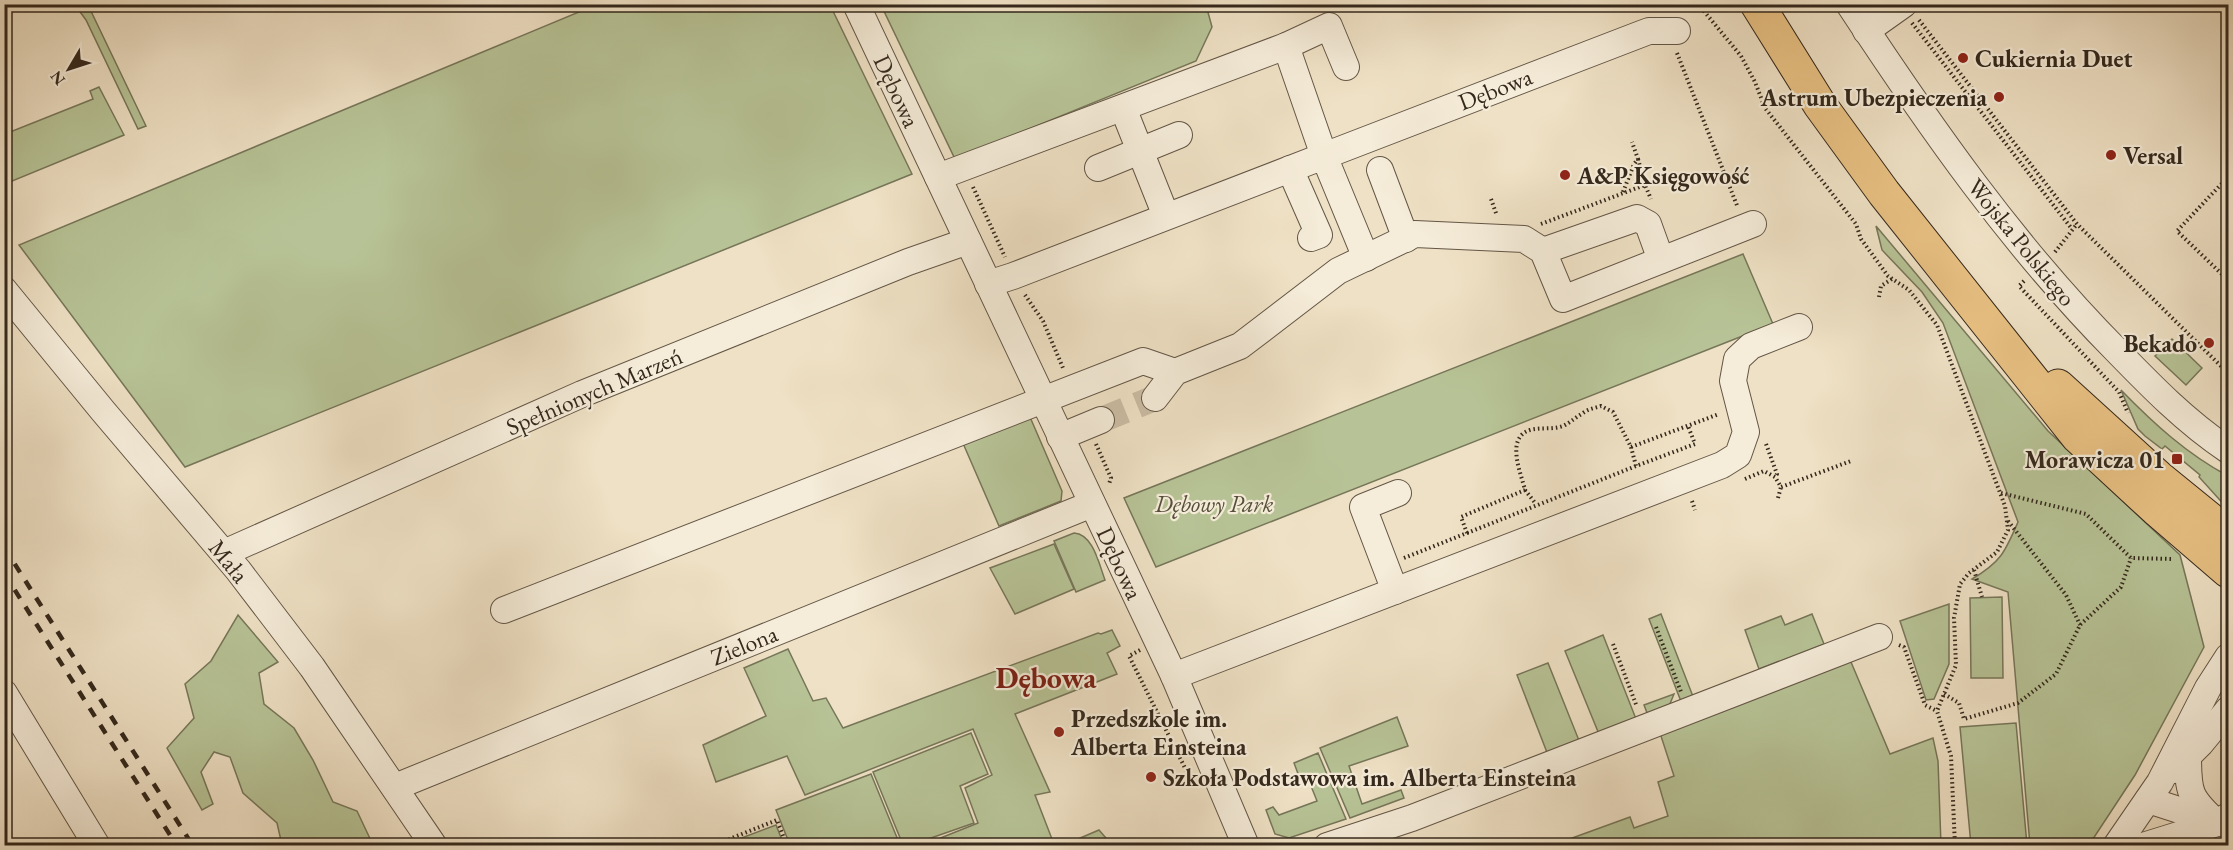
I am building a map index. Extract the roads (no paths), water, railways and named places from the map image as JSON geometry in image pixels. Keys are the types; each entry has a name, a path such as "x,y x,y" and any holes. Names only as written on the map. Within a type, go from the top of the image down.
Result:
{"main road":[{"path":"1757,4 1820,105 1945,272 2078,437 2156,509 2229,571"},
{"path":"1986,320 2158,477 2229,534"}],"street":[{"name":"Dębowa","path":"856,4 1174,676 1246,846"},
{"name":"Wojska Polskiego","path":"1849,4 1951,154 2010,231 2055,284 2166,400 2209,437 2229,450"},
{"path":"1866,31 1908,11"},
{"path":"938,177 1286,46 1329,26 1346,67"},
{"name":"Dębowa","path":"988,284 1641,33 1673,32"},
{"path":"1286,46 1324,156 1366,258"},
{"path":"1123,108 1166,216"},
{"path":"1098,168 1179,135"},
{"path":"1290,169 1319,235 1311,238"},
{"path":"1380,170 1406,239"},
{"path":"1543,251 1637,218 1648,224 1661,260"},
{"path":"1155,398 1175,372 1240,346 1338,271 1415,234 1524,239 1543,251 1563,299 1750,225"},
{"name":"Spełnionych Marzeń","path":"224,554 582,394 908,262 968,241"},
{"name":"Mała","path":"4,290 224,554 312,667 396,787 434,846"},
{"path":"1174,676 1395,591 1686,491 1738,455 1746,432 1733,381 1737,359 1751,345 1799,327"},
{"path":"504,610 1143,361 1175,372"},
{"path":"1060,437 1101,420"},
{"path":"1395,591 1362,507 1398,493"},
{"name":"Zielona","path":"396,787 1092,504"},
{"path":"1327,846 1412,818 1879,637"},
{"path":"2116,846 2154,791 2208,688 2229,657"},
{"path":"4,693 97,846"},
{"path":"2154,791 2201,743 2229,710"},
{"path":"2188,756 2190,791 2199,808 2223,819"},
{"path":"2154,791 2223,819"},
{"path":"2143,846 2179,840 2223,819"}],"tunnel":[{"path":"1101,420 1155,398"}],"railway":[{"path":"4,547 193,846"},
{"path":"4,573 177,846"}],"place":[{"name":"Cukiernia Duet","path":"1963,58"},
{"name":"Astrum Ubezpieczenia","path":"1999,97"},
{"name":"Versal","path":"2111,155"},
{"name":"A&P Księgowość","path":"1565,175"},
{"name":"Bekado","path":"2209,343"},
{"name":"Morawicza 01","path":"2177,459"},
{"name":"Przedszkole im. Alberta Einsteina","path":"1059,732"},
{"name":"Szkoła Podstawowa im. Alberta Einsteina","path":"1151,777"}],"district":[{"name":"Dębowa","path":"1046,677"}],"park label":[{"name":"Dębowy Park","path":"1214,503"}]}
